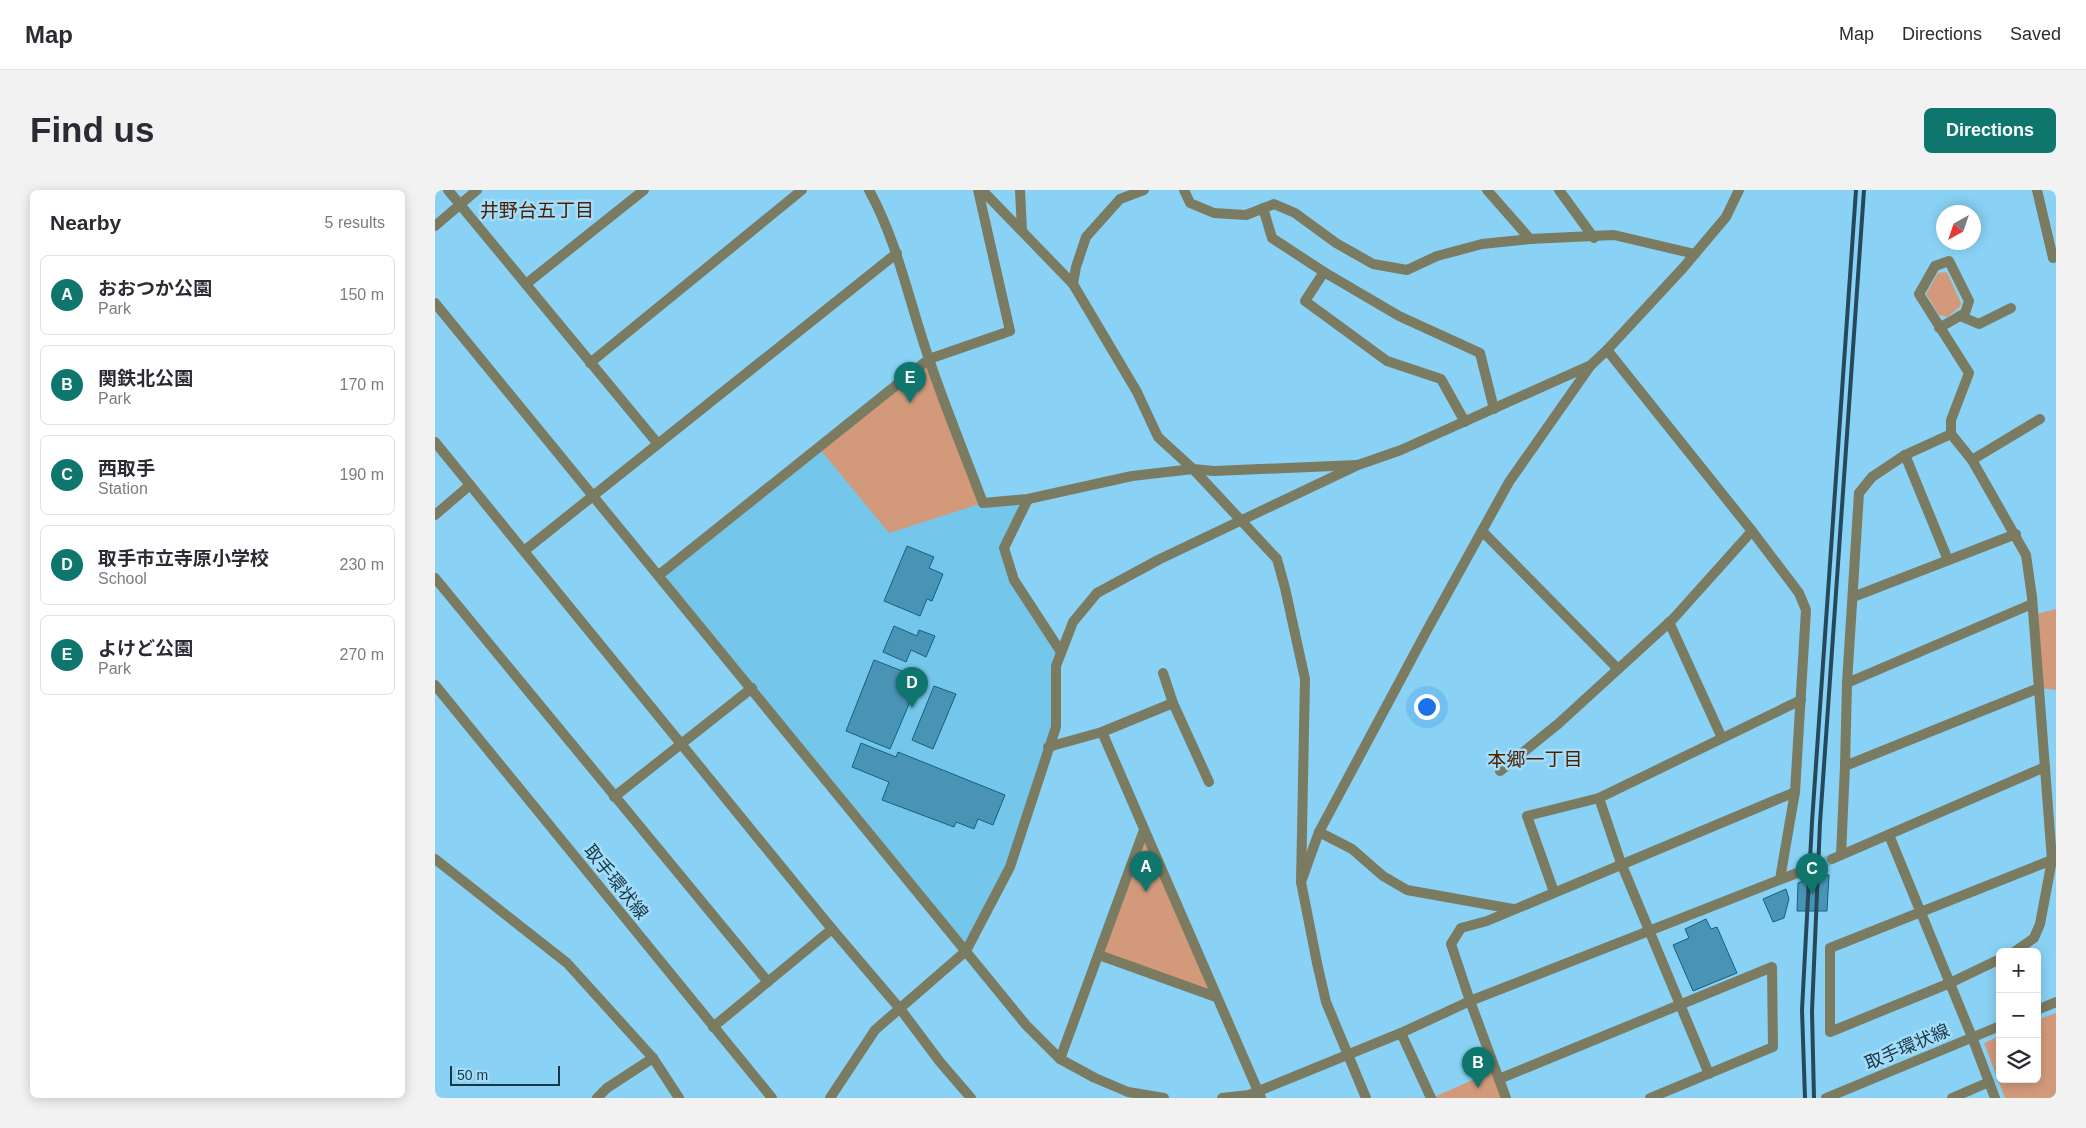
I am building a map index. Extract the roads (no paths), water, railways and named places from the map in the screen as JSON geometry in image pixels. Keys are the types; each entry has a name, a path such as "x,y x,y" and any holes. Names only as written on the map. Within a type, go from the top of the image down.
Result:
{"street":[{"path":"448,190 658,444"},
{"path":"435,226 477,190"},
{"path":"526,284 644,190"},
{"path":"590,363 802,190"},
{"path":"869,190 883,216 897,253 929,359 983,502 1028,499 1132,476 1193,469 1213,471 1359,465"},
{"path":"659,575 929,359 1010,331 978,190"},
{"path":"982,190 1073,284 1137,392 1158,437 1193,469 1277,559 1305,679 1301,882 1326,1002 1366,1098"},
{"path":"1021,190 1022,231"},
{"path":"1073,284 1076,267 1086,237 1120,199 1144,190"},
{"path":"1184,190 1190,203 1214,213 1246,215 1274,204 1295,213 1336,243 1373,264 1407,270 1437,256 1482,244 1530,239 1593,238 1614,235 1695,254"},
{"path":"1487,190 1530,239"},
{"path":"1559,190 1593,238"},
{"path":"1301,882 1319,832 1509,482 1591,365 1695,254 1726,217 1739,190"},
{"path":"2037,190 2053,258 2056,257"},
{"path":"1263,208 1272,238 1324,272 1399,316 1480,353 1494,409"},
{"path":"524,551 897,253"},
{"path":"1939,328 1965,313 1969,301 1949,261 1935,266 1919,294 1939,328 1969,373 1951,420 1951,434 1972,460 2027,555 2032,604 2054,860 2040,924 2034,938 2019,948"},
{"path":"1324,272 1305,301 1387,361 1441,379 1465,422"},
{"path":"435,303 1026,1025 1060,1059 1095,1078 1128,1095 1164,1098"},
{"path":"1960,316 1979,324 2011,308"},
{"path":"1607,350 1752,531 1799,593 1806,610 1795,792 1780,879"},
{"path":"830,1098 875,1030 901,1010 966,951 1010,867 1056,727 1056,666 1061,652 1073,622 1097,594 1160,559 1359,465 1401,450 1591,365"},
{"path":"1972,460 2040,420"},
{"path":"1951,434 1905,455 1872,477 1859,493 1847,682 1845,766 1837,857 2045,767"},
{"path":"435,442 971,1098"},
{"path":"1905,455 1947,560"},
{"path":"435,515 470,485"},
{"path":"1028,499 1004,548 1014,580 1061,652"},
{"path":"1482,531 1618,669"},
{"path":"1500,771 1558,724 1669,622 1752,531"},
{"path":"1853,597 2016,534"},
{"path":"435,578 767,983"},
{"path":"1847,682 2032,604"},
{"path":"1669,622 1722,738"},
{"path":"1163,673 1173,703 1209,782"},
{"name":"取手環状線","path":"435,685 772,1098"},
{"path":"614,797 681,742 752,688"},
{"path":"1845,766 2039,688"},
{"path":"1554,892 1527,816 1599,798 1801,700"},
{"path":"1049,747 1102,732 1173,703"},
{"path":"1102,732 1259,1094"},
{"path":"1506,1098 1451,944 1461,928 1487,921 1621,863 1795,792"},
{"path":"1599,798 1621,863 1709,1074"},
{"path":"1060,1059 1144,830"},
{"path":"1319,832 1352,849 1383,876 1407,890 1514,909"},
{"path":"1889,835 1995,1098"},
{"path":"435,859 567,963 653,1058 679,1098"},
{"path":"1996,960 1950,983 1830,1032 1830,948 2054,860"},
{"path":"1813,867 1813,878"},
{"path":"1222,1098 1259,1094 1470,1001 1797,873"},
{"path":"713,1027 832,929"},
{"path":"1099,955 1217,997"},
{"path":"1499,1079 1772,967 1773,1047 1651,1098"},
{"path":"2041,1008 2056,1002"},
{"name":"取手環状線","path":"1826,1098 1996,1028"},
{"path":"1401,1033 1431,1098"},
{"path":"597,1098 607,1088 653,1058"},
{"path":"1952,1098 1989,1082"}],"tunnel":[{"path":"1797,873 1832,859"}],"railway":[{"path":"1805,1098 1802,1010 1812,822 1856,190"},
{"path":"1814,1098 1812,1011 1820,823 1864,190"}],"place":[{"name":"よけど公園","path":"910,403"},
{"name":"取手市立寺原小学校","path":"912,708"},
{"name":"おおつか公園","path":"1146,892"},
{"name":"西取手","path":"1812,894"},
{"name":"関鉄北公園","path":"1478,1088"}],"district":[{"name":"井野台五丁目","path":"537,210"},
{"name":"本郷一丁目","path":"1535,759"}]}
